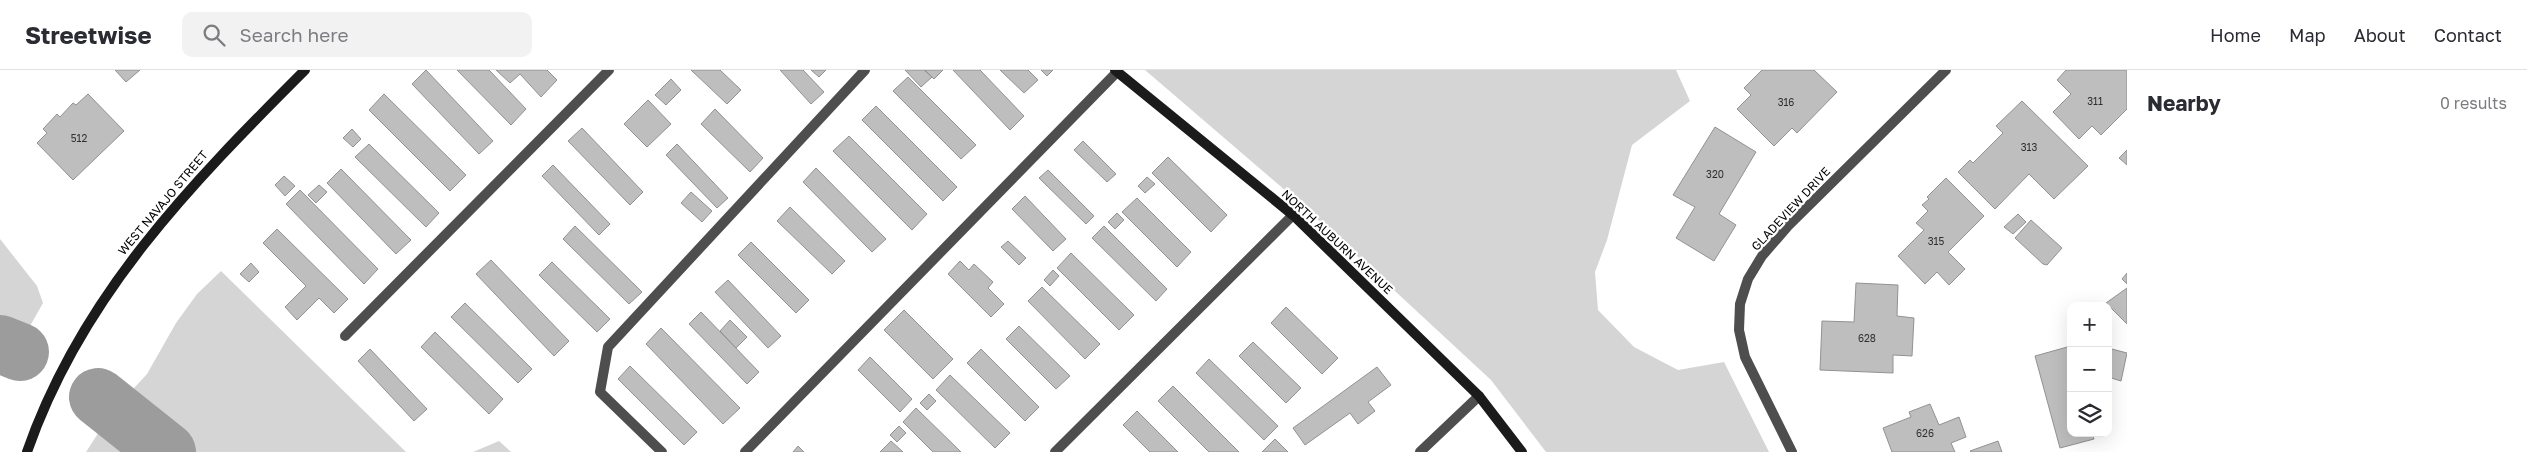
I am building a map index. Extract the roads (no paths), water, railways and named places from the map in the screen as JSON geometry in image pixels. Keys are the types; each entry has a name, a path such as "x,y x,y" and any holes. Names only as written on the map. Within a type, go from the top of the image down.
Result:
{"main road":[{"name":"WEST NAVAJO STREET","path":"26,452 48,398 76,343 140,248 203,174 305,70"},
{"name":"NORTH AUBURN AVENUE","path":"1116,71 1293,216 1479,396 1522,452"}],"street":[{"path":"345,336 609,70"},
{"path":"662,452 600,392 608,346 865,70"},
{"name":"GLADEVIEW DRIVE","path":"1792,452 1745,358 1739,330 1740,304 1748,279 1762,256 1788,226 1946,70"},
{"path":"745,452 1116,71"},
{"path":"1055,452 1293,216"},
{"path":"1420,452 1479,396"}],"waterway":[{"path":"0,344 20,352"},
{"path":"98,397 167,452"}]}
